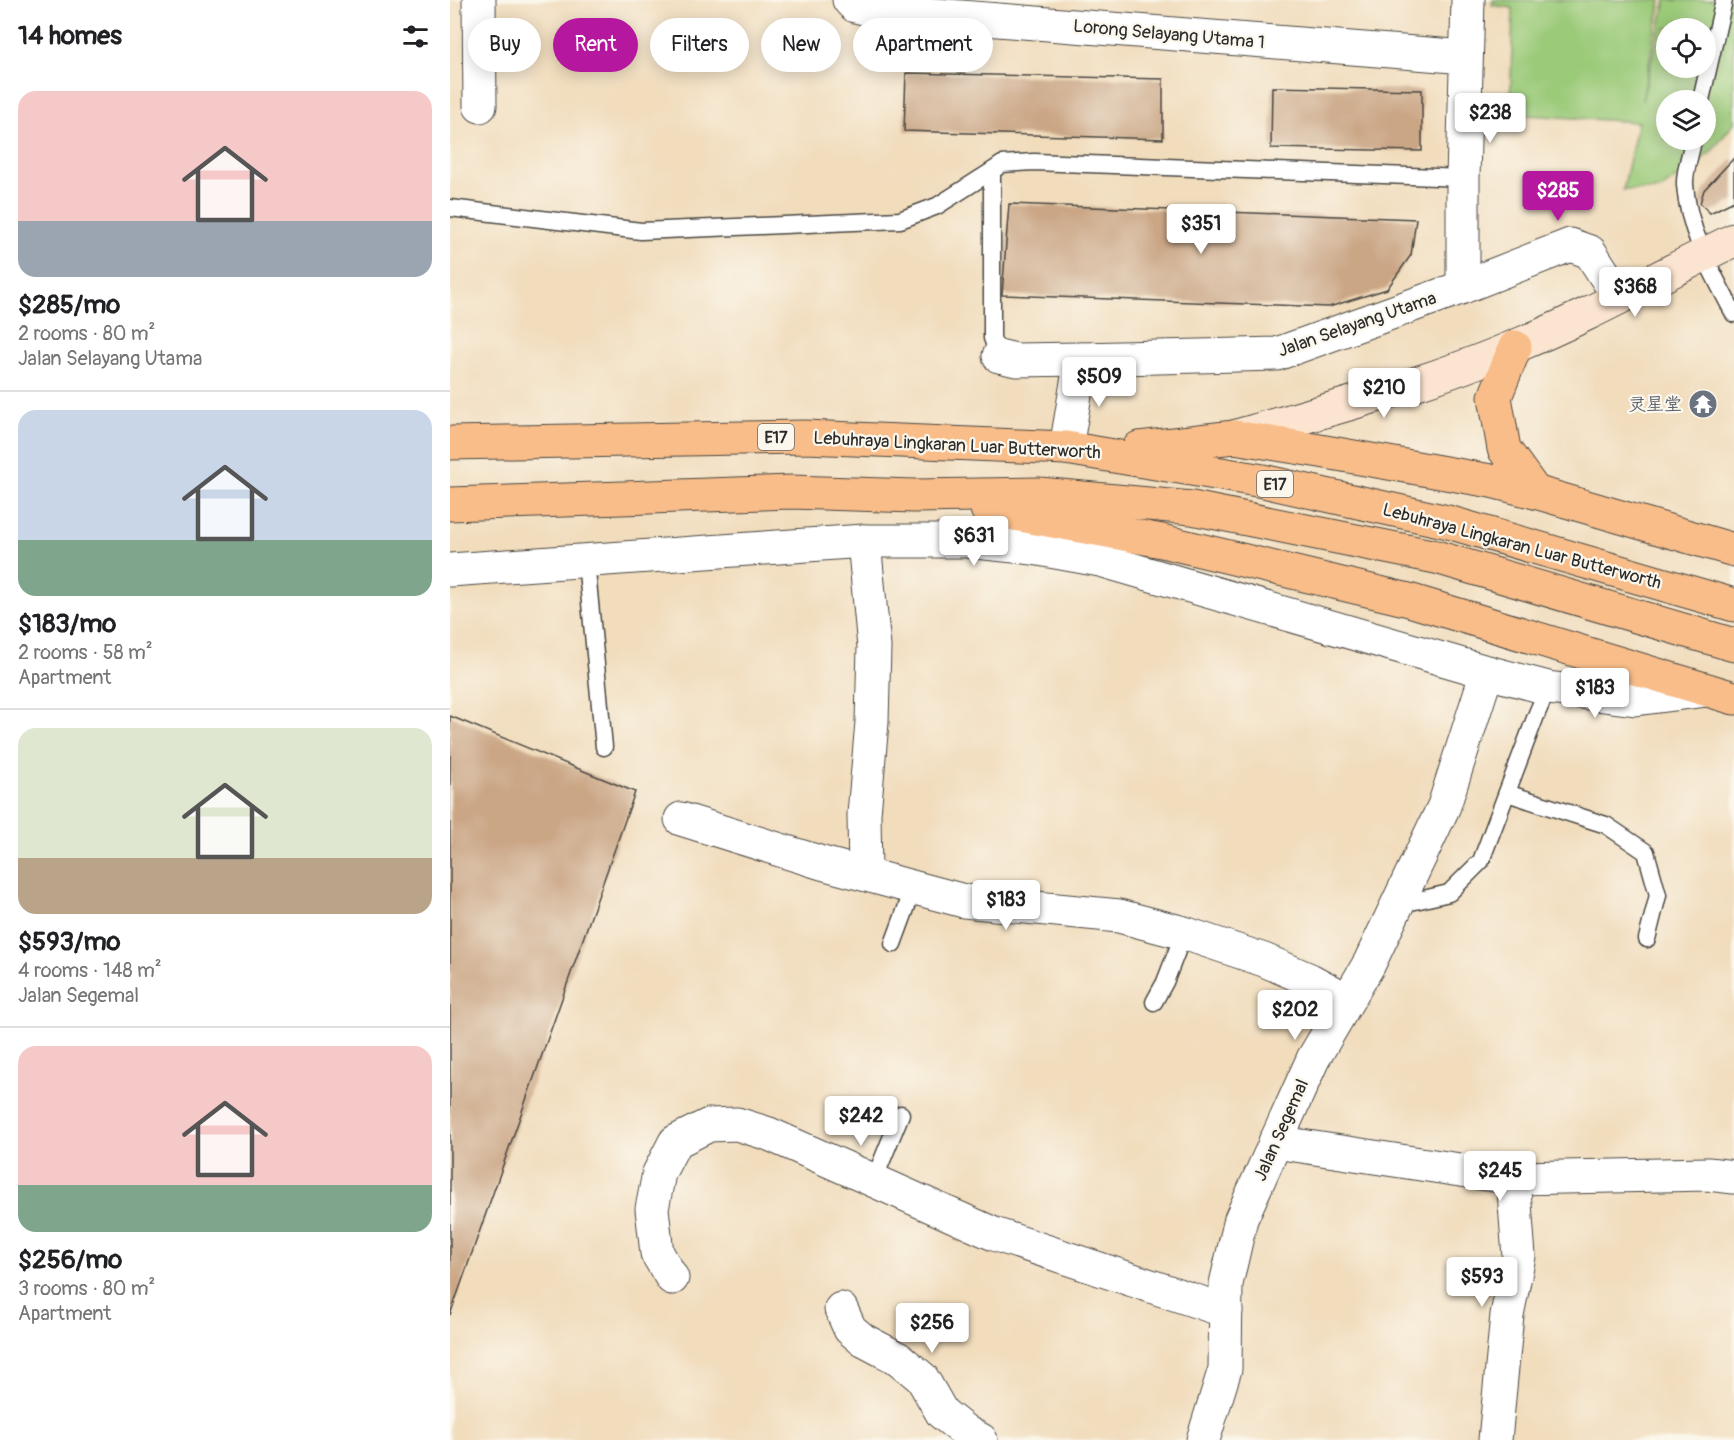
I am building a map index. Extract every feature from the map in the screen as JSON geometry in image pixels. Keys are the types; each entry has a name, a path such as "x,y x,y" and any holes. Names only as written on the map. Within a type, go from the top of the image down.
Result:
{"highway":[{"path":"1515,347 1495,398 1504,449 1535,492"},
{"name":"Lebuhraya Lingkaran Luar Butterworth","path":"450,443 806,437 1066,448 1101,452 1263,481 1448,522 1734,605"},
{"path":"1101,452 1234,437 1491,481 1734,550"},
{"name":"Lebuhraya Lingkaran Luar Butterworth","path":"450,504 791,492 915,496 1039,494 1192,508 1436,556 1734,645"},
{"path":"915,496 1162,541 1409,600 1720,694"}],"main road":[{"path":"1234,437 1450,372 1515,347 1581,318 1618,297 1734,240"}],"street":[{"path":"479,0 480,106"},
{"path":"1463,287 1463,178 1468,0"},
{"name":"Lorong Selayang Utama 1","path":"861,5 1466,57"},
{"name":"Jalan Selayang Utama","path":"999,356 1016,360 1277,354 1463,287 1570,245 1590,252 1618,297"},
{"path":"1066,448 1081,359"},
{"path":"450,570 864,541 966,541 1033,548 1100,560 1548,688 1635,699 1720,694"},
{"path":"864,541 874,647 872,722 864,814 865,874"},
{"name":"Jalan Segemal","path":"1203,1440 1225,1369 1226,1284 1241,1219 1313,1059 1369,964 1444,807 1487,672"},
{"path":"681,819 822,863 964,901 1119,916 1184,933 1263,960 1311,980 1347,1000"},
{"path":"672,1278 657,1253 652,1209 659,1173 675,1142 709,1125 737,1124 769,1134 994,1234 1226,1311"},
{"path":"1275,1142 1513,1178 1708,1173 1734,1177"},
{"path":"1495,1440 1507,1315 1519,1256 1513,1178"},
{"path":"841,1308 850,1329 863,1340 907,1365 922,1378 942,1413 966,1432 981,1440"}],"lane":[{"path":"1703,90 1724,0"},
{"path":"1691,150 1685,184 1691,214 1703,255 1734,314"},
{"path":"450,208 641,231 900,220 937,206 1002,164 1034,162 1463,178"},
{"path":"992,171 992,338 999,356"},
{"path":"586,561 604,747"},
{"path":"1398,906 1449,894 1481,861 1548,688"},
{"path":"1507,793 1606,825 1647,852 1658,895 1647,939"},
{"path":"892,944 914,887"},
{"path":"1154,1002 1165,982 1184,933"},
{"path":"874,1180 901,1114"}],"green space":[{"path":"1493,0 1661,0 1642,101 1656,42 1656,78 1716,78 1716,18 1662,18 1666,0 1734,0 1734,123 1716,146 1716,90 1656,90 1656,150 1713,150 1660,190 1623,190 1638,122 1510,114 1513,8 1492,5"}],"building":[{"path":"906,73 1163,79 1163,139 904,131"},
{"path":"1272,87 1422,90 1422,151 1271,148"},
{"path":"1734,158 1734,201 1710,213 1700,203 1704,190"},
{"path":"1009,204 1416,219 1411,255 1387,289 1329,307 1002,295"},
{"path":"450,716 635,792 450,1315"}],"place":[{"name":"灵星堂","path":"1703,404"}]}
